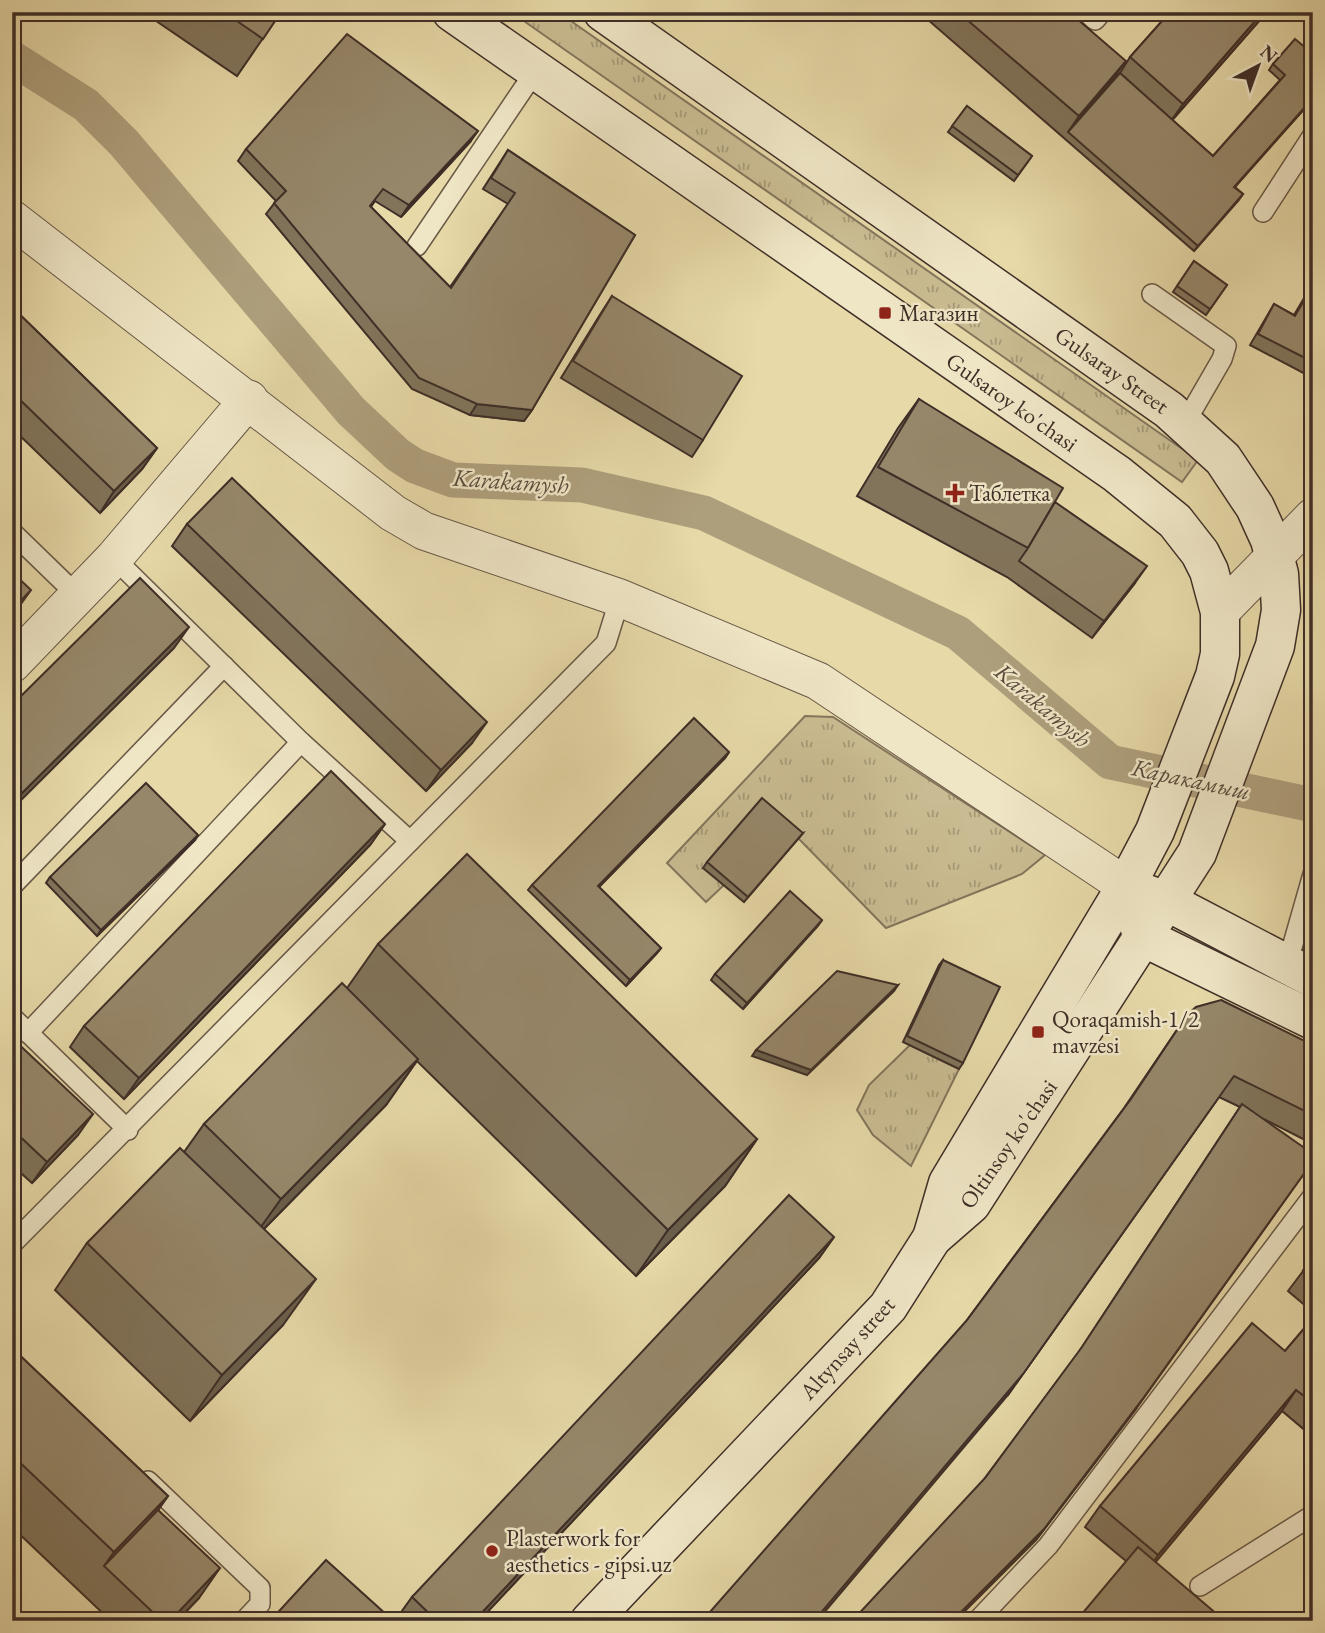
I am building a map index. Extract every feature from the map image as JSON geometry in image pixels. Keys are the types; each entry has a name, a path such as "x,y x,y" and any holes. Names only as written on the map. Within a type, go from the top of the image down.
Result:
{"main road":[{"name":"Gulsaroy ko'chasi","path":"452,12 1146,497 1175,521 1200,553 1220,612 1220,654 1205,707 1154,831 1126,886"},
{"name":"Gulsaray Street","path":"603,12 1185,423 1223,459 1245,490 1275,556 1280,593 1279,628 1270,664 1197,853 1143,937"},
{"path":"1126,886 1166,901 1300,971"},
{"path":"1126,886 1143,937 1313,1020"},
{"name":"Altynsay street","path":"590,1621 888,1307 932,1238 948,1183 1126,886"},
{"name":"Oltinsoy ko'chasi","path":"932,1238 971,1204 1143,937"}],"street":[{"path":"12,219 249,399 355,486 424,531 620,598 818,681 1126,886"},
{"path":"12,664 114,558 249,399"},
{"path":"1220,612 1313,517"}],"lane":[{"path":"1086,12 1095,20 1101,12"},
{"path":"417,246 536,70"},
{"path":"1263,212 1313,135"},
{"path":"1152,294 1226,346 1222,359 1185,423"},
{"path":"12,532 79,597"},
{"path":"114,558 301,742 410,841"},
{"path":"15,1239 128,1130 606,643 620,598"},
{"path":"12,886 224,666"},
{"path":"29,1032 301,742"},
{"path":"1300,971 1313,874"},
{"path":"12,1017 128,1130"},
{"path":"977,1621 1048,1546 1313,1196"},
{"path":"147,1480 260,1588 260,1604 244,1621"},
{"path":"1200,1586 1313,1515"}],"green space":[{"path":"511,12 558,12 1198,460 1182,482"},
{"path":"805,716 833,717 1045,855 1022,874 886,928 799,839 758,804 724,885 706,902 667,863"},
{"path":"910,1045 959,1069 911,1166 873,1135 857,1110 869,1085"}],"building":[{"path":"224,12 281,12 263,39"},
{"path":"958,12 1069,12 1126,61 1079,116"},
{"path":"1170,12 1263,12 1183,104 1130,57"},
{"path":"347,34 478,131 409,205 383,189 370,206 451,288 515,193 491,178 508,150 635,235 532,410 477,404 419,378 274,203 286,191 246,149"},
{"path":"1295,39 1313,54 1313,98 1234,187 1243,194 1198,246 1068,132 1120,73 1213,156 1285,75 1273,64"},
{"path":"967,106 1032,156 1018,175 952,126"},
{"path":"1194,261 1227,285 1210,309 1177,286"},
{"path":"1313,285 1313,362 1258,334 1274,304 1295,316"},
{"path":"612,296 742,376 703,440 573,361"},
{"path":"12,307 157,448 114,491 12,392"},
{"path":"919,399 1063,488 1028,548 878,467"},
{"path":"232,478 487,722 441,770 187,524"},
{"path":"1055,502 1147,566 1104,621 1019,561"},
{"path":"12,572 31,590 12,610"},
{"path":"140,578 189,627 12,803 12,705"},
{"path":"694,718 729,752 598,886 661,948 630,980 532,885"},
{"path":"331,771 385,824 139,1078 84,1026"},
{"path":"146,783 198,835 101,930 50,877"},
{"path":"762,798 803,833 748,897 707,862"},
{"path":"467,854 757,1139 668,1230 378,944"},
{"path":"790,891 822,920 747,1003 715,974"},
{"path":"943,960 1000,987 963,1063 907,1036"},
{"path":"837,971 898,985 811,1070 756,1050"},
{"path":"342,983 418,1059 281,1199 204,1124"},
{"path":"1221,1000 1313,1045 1313,1115 1234,1076 1023,1374 814,1621 702,1621 967,1320 1131,1099 1187,1015 1196,1007"},
{"path":"12,1038 93,1114 47,1162 12,1129"},
{"path":"1242,1104 1313,1154 1313,1161 1144,1397 1044,1529 952,1621 852,1621 985,1478 1082,1347"},
{"path":"180,1148 316,1279 222,1375 87,1243"},
{"path":"789,1195 834,1237 474,1621 437,1621 412,1597"},
{"path":"1313,1258 1313,1278 1303,1270"},
{"path":"1313,1318 1313,1403 1296,1390 1158,1555 1100,1506 1252,1323 1285,1351"},
{"path":"12,1348 168,1496 114,1552 12,1455"},
{"path":"158,1510 220,1568 170,1621 162,1621 104,1566"},
{"path":"1138,1547 1225,1621 1076,1621"},
{"path":"326,1560 389,1617 386,1621 270,1621"}],"waterway":[{"name":"Karakamysh","path":"12,58 86,105 124,143 351,411 398,455 415,466 453,480 582,485 704,513 958,633 1110,762 1313,805"}],"place":[{"name":"Магазин","path":"885,313"},
{"name":"Таблетка","path":"955,493"},
{"name":"Qoraqamish-1/2 mavzesi","path":"1038,1032"},
{"name":"Plasterwork for aesthetics - gipsi.uz","path":"492,1551"}],"water label":[{"name":"Каракамыш","path":"1191,779"}]}
